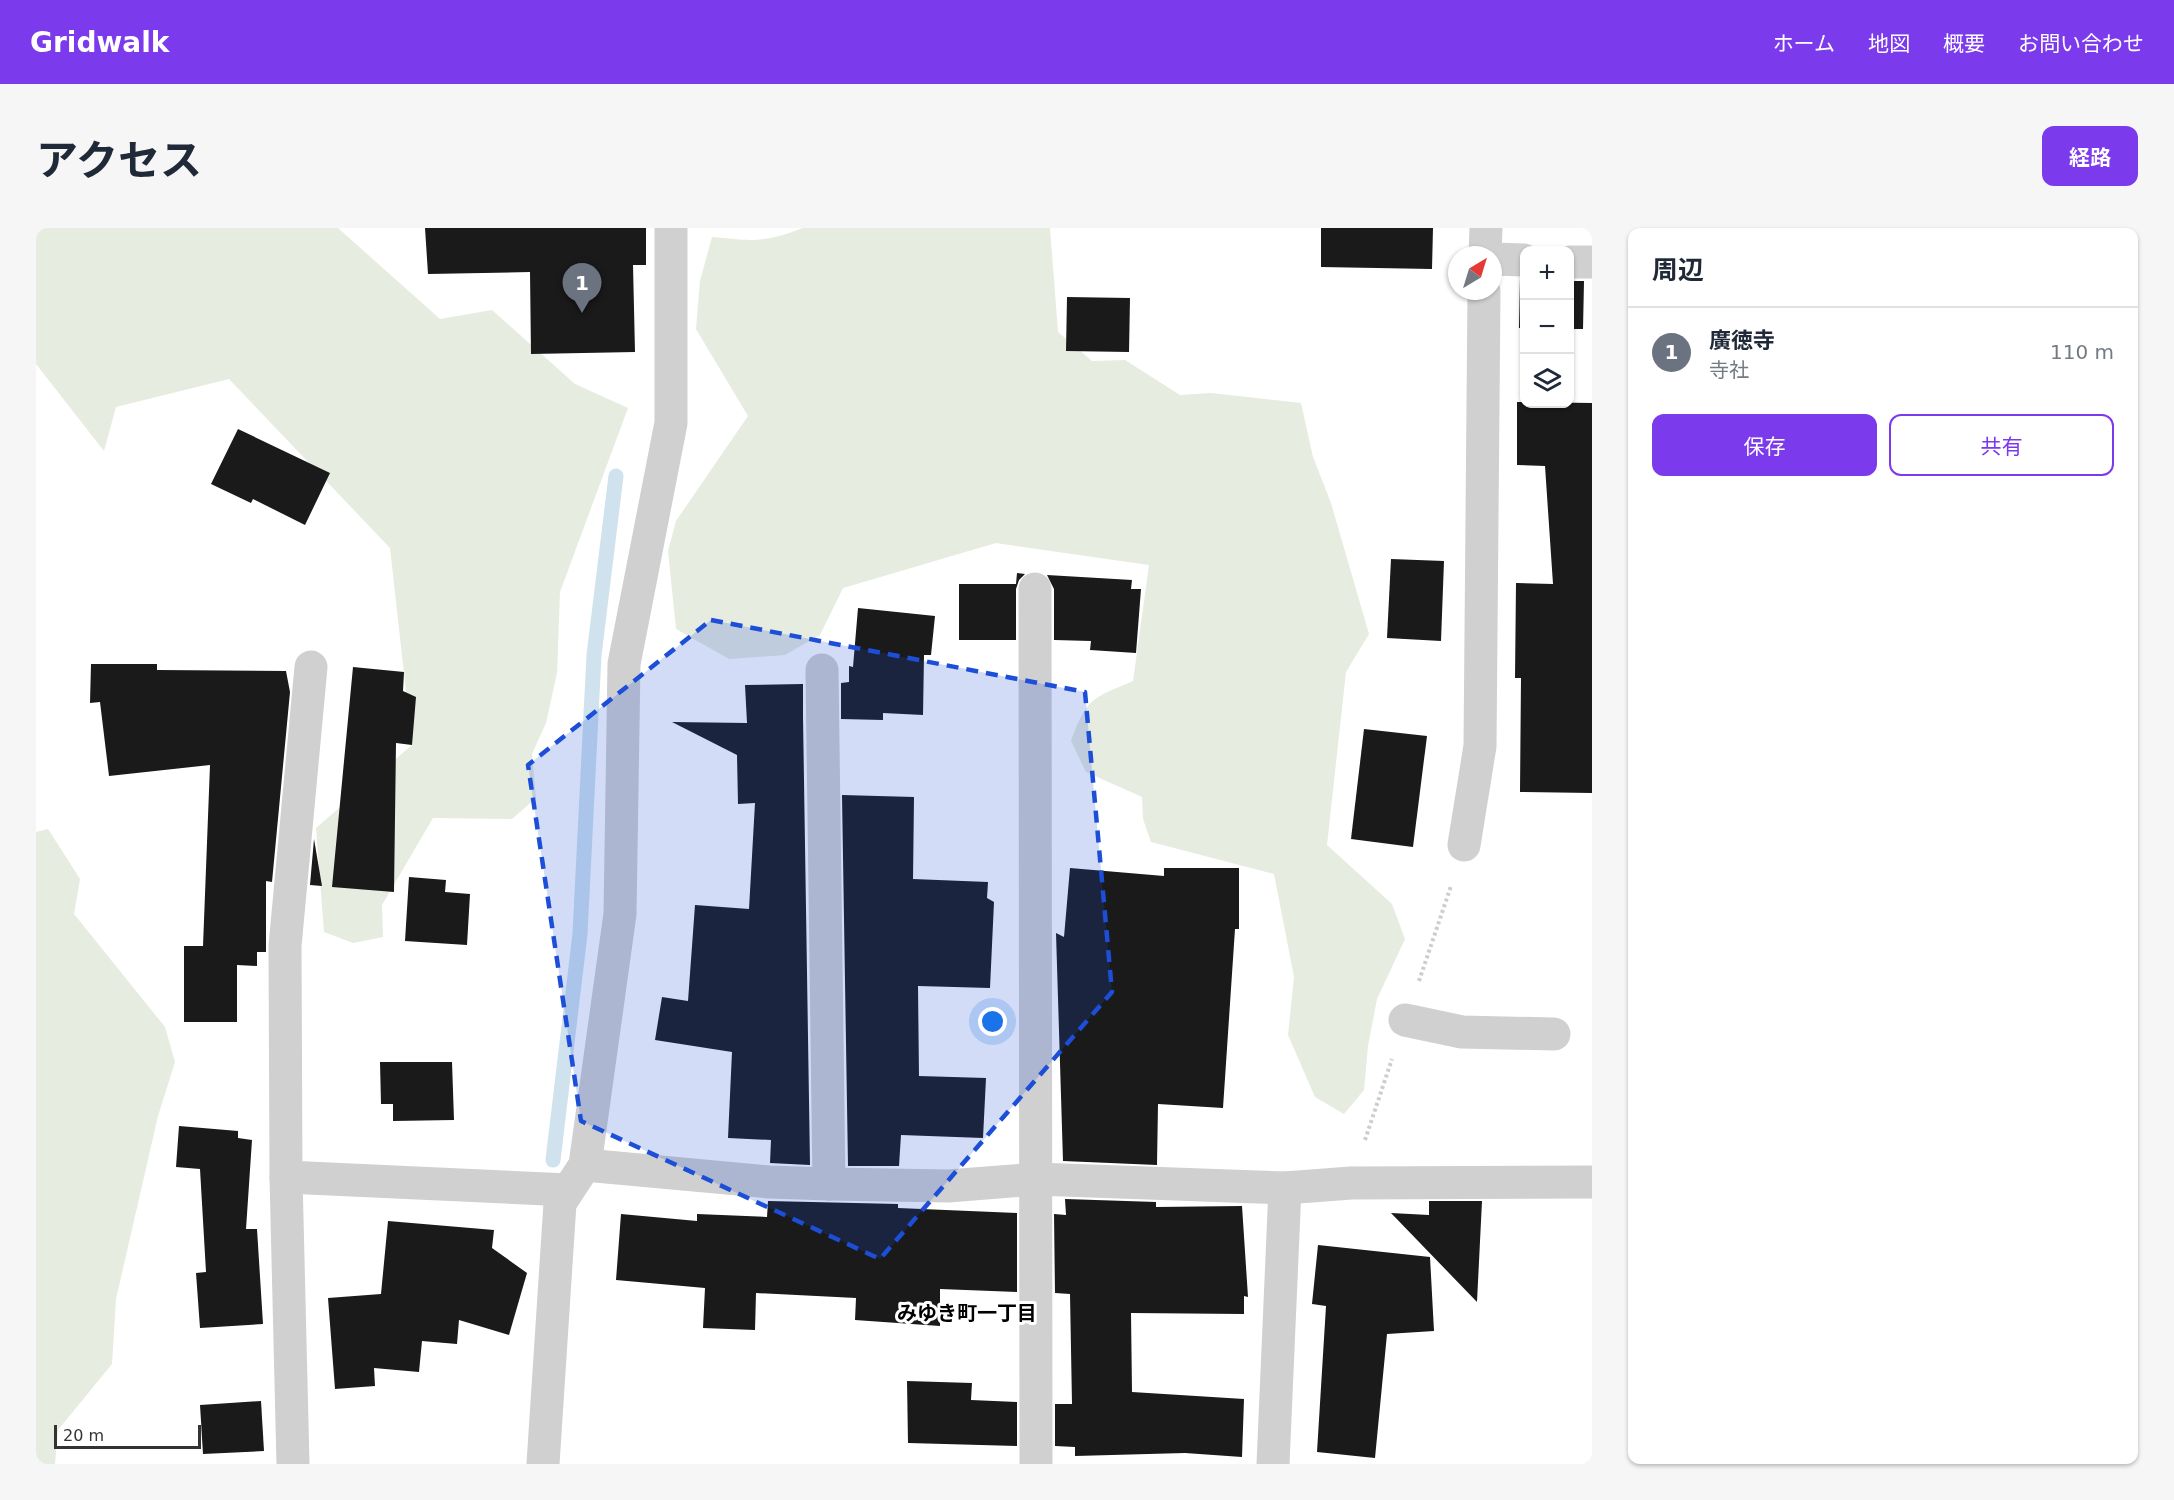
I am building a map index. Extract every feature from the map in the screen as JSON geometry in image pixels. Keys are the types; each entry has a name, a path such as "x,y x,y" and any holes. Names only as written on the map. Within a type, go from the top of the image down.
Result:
{"street":[{"path":"543,1464 560,1203 577,1178 620,914 624,664 671,423 671,228"},
{"path":"1485,246 1486,228"},
{"path":"1502,259 1520,260"},
{"path":"1574,262 1592,262"},
{"path":"1464,845 1480,746 1484,300"},
{"path":"1035,589 1036,1464"},
{"path":"293,1464 286,1177 285,946 311,667"},
{"path":"822,670 829,1184"},
{"path":"1405,1020 1462,1032 1554,1034"},
{"path":"286,1177 577,1178 948,1186 1036,1179 1285,1188 1350,1183 1592,1182"},
{"path":"1272,1464 1285,1188"}],"highlighted area":[{"path":"711,620 1085,692 1112,992 880,1259 581,1121 528,765"}],"shaded area":[{"path":"36,228 338,228 440,319 492,310 575,384 628,408 560,592 557,673 546,723 532,754 536,798 512,819 433,818 382,905 383,937 353,943 324,932 316,828 412,745 390,548 229,379 116,407 104,451 36,364"},
{"path":"803,228 1050,228 1058,332 1092,361 1125,360 1180,395 1211,393 1301,403 1313,457 1331,503 1369,634 1346,672 1327,845 1392,904 1405,939 1377,999 1368,1046 1364,1090 1344,1114 1315,1097 1288,1035 1294,977 1274,874 1151,842 1143,819 1142,797 1086,772 1071,741 1082,716 1092,702 1133,681 1149,565 996,543 843,588 820,635 785,655 729,659 676,629 668,551 676,521 748,416 696,329 700,281 712,237 758,240"},
{"path":"48,829 80,879 74,914 165,1027 175,1062 158,1116 116,1299 112,1364 58,1430 55,1464 36,1464 36,832"}],"building":[{"path":"425,228 646,228 646,265 633,265 635,352 531,354 530,272 428,274"},
{"path":"1321,228 1433,228 1432,269 1321,267"},
{"path":"1520,279 1520,328 1519,328"},
{"path":"1574,281 1584,281 1583,329 1574,329"},
{"path":"1067,297 1130,298 1129,352 1066,351"},
{"path":"1517,402 1520,402 1520,408 1574,408 1574,403 1592,403 1592,793 1520,792 1521,678 1515,678 1516,583 1553,584 1545,466 1517,465"},
{"path":"238,429 330,473 305,525 253,499 251,503 211,484"},
{"path":"1391,559 1444,561 1441,641 1387,638"},
{"path":"1017,573 1025,574 1019,580 1016,589 1016,640 959,640 959,584 1016,584"},
{"path":"1047,575 1132,580 1131,589 1141,589 1136,653 1090,650 1091,641 1054,640 1054,589"},
{"path":"858,608 935,616 931,655 924,655 923,715 883,713 883,720 841,719 841,683 849,682 849,666 853,667"},
{"path":"91,664 157,664 157,670 286,671 290,692 272,882 266,881 266,952 257,952 257,966 237,965 237,1022 184,1022 184,946 203,946 210,765 109,776 100,702 90,703"},
{"path":"353,667 404,672 403,691 416,697 412,745 396,743 394,892 332,887"},
{"path":"803,684 810,1165 770,1163 771,1140 728,1138 732,1052 655,1040 662,997 688,1001 695,905 749,909 755,803 738,804 737,755 672,722 747,723 745,685"},
{"path":"1364,729 1427,736 1413,847 1351,839"},
{"path":"842,795 914,797 913,879 988,882 987,898 994,902 990,988 918,986 919,1076 986,1078 983,1138 901,1135 899,1166 848,1166"},
{"path":"314,839 322,886 310,885"},
{"path":"1070,868 1164,876 1164,868 1239,868 1239,929 1235,929 1223,1108 1158,1104 1157,1165 1063,1161 1056,933 1064,937"},
{"path":"409,877 446,880 445,892 470,894 467,945 405,941"},
{"path":"380,1062 452,1062 454,1120 393,1121 393,1104 381,1104"},
{"path":"179,1126 238,1131 238,1138 252,1140 246,1229 257,1229 263,1324 200,1328 196,1273 206,1272 200,1169 176,1167"},
{"path":"1065,1199 1156,1202 1156,1207 1242,1206 1248,1297 1244,1296 1244,1314 1131,1313 1132,1392 1244,1399 1242,1457 1185,1453 1075,1456 1075,1447 1055,1446 1055,1404 1072,1404 1070,1294 1055,1293 1054,1214 1066,1215"},
{"path":"768,1201 898,1204 898,1208 1017,1213 1017,1292 940,1289 940,1326 855,1320 856,1298 756,1293 755,1330 703,1328 705,1288 616,1280 621,1214 697,1221 697,1214 767,1217"},
{"path":"1429,1201 1482,1201 1477,1302 1391,1213 1429,1215"},
{"path":"388,1221 494,1230 492,1248 527,1273 509,1335 459,1320 457,1344 422,1341 419,1372 374,1368 375,1386 335,1389 328,1298 381,1294"},
{"path":"1318,1245 1430,1257 1434,1331 1387,1334 1375,1458 1317,1452 1326,1306 1312,1304"},
{"path":"907,1381 972,1383 971,1400 1017,1402 1017,1446 908,1443"},
{"path":"261,1401 264,1451 203,1454 200,1405"}],"waterway":[{"path":"553,1160 580,934 594,655 616,476"}],"place":[{"name":"廣徳寺","path":"582,313"}],"district":[{"name":"みゆき町一丁目","path":"967,1313"}]}
